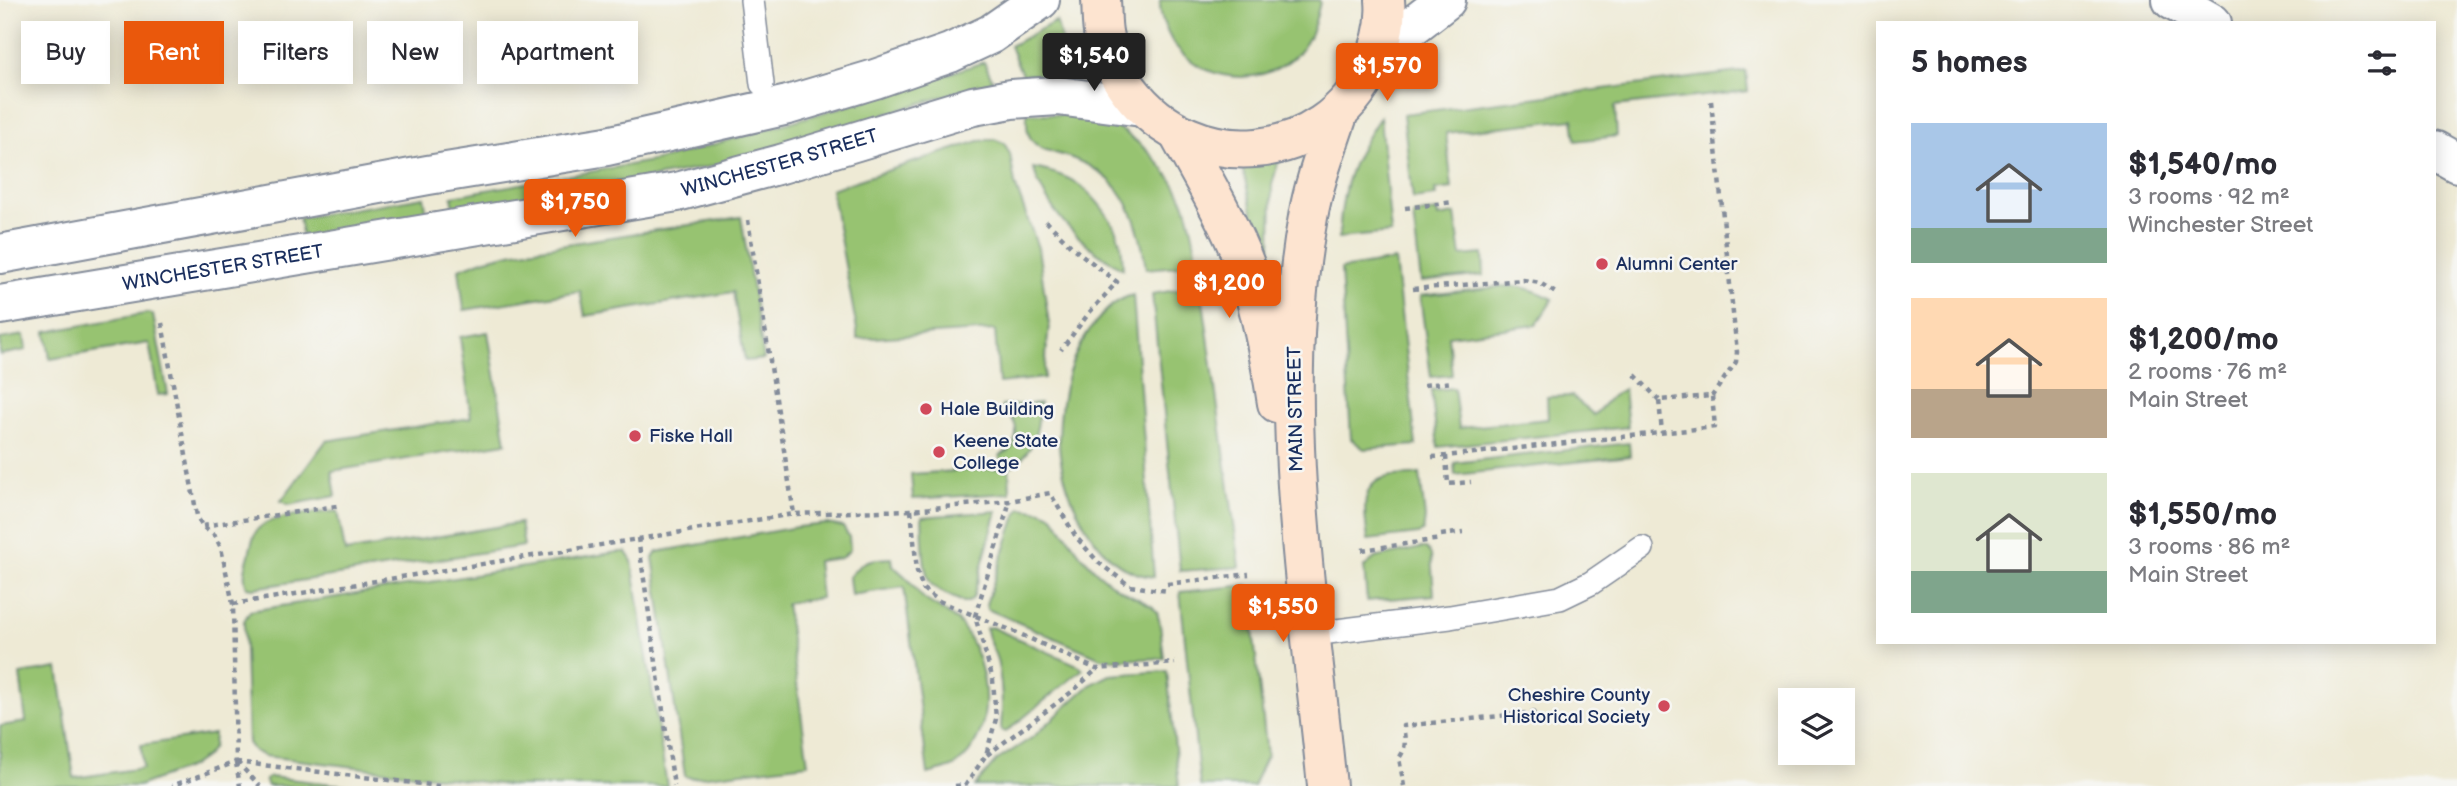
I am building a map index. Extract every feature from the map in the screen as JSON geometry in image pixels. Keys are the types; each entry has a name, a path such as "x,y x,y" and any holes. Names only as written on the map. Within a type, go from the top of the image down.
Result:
{"main road":[{"path":"1101,0 1104,38 1118,75 1142,107 1178,133 1218,147 1261,149 1302,138 1338,115 1361,89 1379,52 1386,12 1385,0"},
{"name":"MAIN STREET","path":"1328,786 1298,497 1293,374 1296,316 1308,216 1338,115"},
{"name":"MAIN STREET","path":"1178,133 1223,216 1246,269 1261,324 1298,497"}],"street":[{"path":"0,254 428,175 607,146 788,105 950,53 991,34 1040,0"},
{"path":"1379,52 1446,0"},
{"path":"2172,0 2209,21"},
{"name":"WINCHESTER STREET","path":"0,305 677,192 998,101 1058,96 1142,107"},
{"path":"2436,151 2457,163"}],"lane":[{"path":"752,0 762,84"},
{"path":"1312,634 1450,617 1560,598 1591,583 1642,548"}],"path":[{"path":"1432,457 1715,427 1712,396 1736,362 1737,352 1711,102"},
{"path":"1405,208 1454,202"},
{"path":"747,216 794,514"},
{"path":"1046,221 1073,248 1117,282 1061,350"},
{"path":"1413,289 1523,280 1540,283 1557,294"},
{"path":"160,314 197,516 202,526 215,536 221,548 233,604 236,762 240,786"},
{"path":"1635,375 1658,400 1662,433"},
{"path":"1424,385 1453,382"},
{"path":"1658,400 1712,396"},
{"path":"1446,456 1448,484 1472,482"},
{"path":"233,604 794,514 911,510 1010,501 1050,493 1076,537 1099,563 1130,586 1168,591"},
{"path":"955,786 966,785 986,755 996,719 993,680 975,616 1010,501"},
{"path":"202,526 337,506"},
{"path":"911,510 917,571 923,589 939,601 1096,669 1175,663"},
{"path":"1362,550 1464,532"},
{"path":"638,538 674,786"},
{"path":"1167,584 1249,574"},
{"path":"986,755 1073,691 1096,669"},
{"path":"1404,786 1399,758 1404,752 1405,744 1403,726 1538,712"},
{"path":"236,762 260,786"},
{"path":"172,786 236,762 439,786"}],"green space":[{"path":"1160,0 1320,2 1310,35 1299,52 1268,72 1233,76 1215,73 1184,55 1167,32"},
{"path":"1056,21 1064,48 1078,76 1022,75 1010,46"},
{"path":"984,62 993,81 724,164 455,215 452,196 663,159 870,99"},
{"path":"1746,71 1748,91 1615,106 1617,136 1576,141 1573,119 1446,133 1452,188 1435,190 1436,196 1413,199 1403,114"},
{"path":"1027,113 1098,120 1119,129 1143,147 1164,169 1180,193 1190,219 1198,264 1146,269 1137,228 1118,189 1086,164 1035,143 1028,133"},
{"path":"1380,117 1391,233 1339,238 1342,203 1349,174 1361,147"},
{"path":"994,139 1004,143 1010,154 1015,184 1038,248 1049,324 1044,378 999,383 995,330 857,339 831,189 979,141"},
{"path":"1280,156 1272,185 1271,247 1260,248 1244,165"},
{"path":"1033,168 1069,179 1098,203 1118,234 1123,269 1094,250 1068,227 1047,200"},
{"path":"424,197 428,220 303,241 299,218"},
{"path":"1437,211 1438,217 1455,214 1461,256 1483,254 1484,275 1421,282 1413,215"},
{"path":"741,217 764,359 745,361 733,292 585,316 580,291 464,310 459,269 486,259 515,252"},
{"path":"1395,260 1416,445 1364,449 1351,439 1341,269"},
{"path":"1201,286 1240,567 1180,571 1152,294"},
{"path":"1506,286 1530,290 1553,299 1536,325 1448,336 1452,375 1431,377 1420,296"},
{"path":"1133,295 1154,577 1136,573 1117,563 1090,534 1071,496 1060,456 1060,423 1072,362 1086,335 1107,309 1121,299"},
{"path":"149,313 153,315 168,394 158,395 149,343 50,359 46,332"},
{"path":"488,332 506,443 332,471 336,496 289,505 281,501 326,441 471,418 460,337"},
{"path":"24,335 26,350 0,355 0,339"},
{"path":"1454,388 1459,428 1548,419 1547,397 1572,396 1594,415 1612,396 1624,389 1628,427 1438,447 1431,390"},
{"path":"1040,403 1034,440 1025,455 1009,468 1010,493 913,499 911,474 1001,468 1000,456 1013,447 1016,436 1014,422 1003,411 1002,406"},
{"path":"1629,443 1630,456 1455,475 1454,463"},
{"path":"1420,474 1425,518 1423,532 1368,540 1365,506 1369,490 1374,483 1390,476"},
{"path":"1021,508 1052,515 1081,555 1098,573 1117,588 1152,606 1157,612 1160,624 1164,658 1101,658 987,609 986,604"},
{"path":"338,511 345,552 520,523 524,546 247,587 246,567 258,529 284,517"},
{"path":"997,511 973,598 963,602 935,588 926,572 922,517"},
{"path":"827,524 843,527 849,537 850,550 841,558 817,561 821,598 786,603 808,764 691,778 685,776 653,558 657,552"},
{"path":"1426,548 1431,555 1434,595 1367,601 1364,567 1375,558"},
{"path":"626,552 632,561 667,786 515,786 264,756 254,751 248,743 244,621 250,611"},
{"path":"892,558 893,565 922,597 961,625 971,641 983,679 984,719 978,737 968,753 954,766 928,774 904,587 851,595 849,577 859,566 873,559"},
{"path":"1248,585 1267,755 1253,786 1200,786 1180,592"},
{"path":"991,627 1083,669 1006,732 1002,731 1001,727 1002,694 999,668 986,632 986,628"},
{"path":"58,668 74,778 143,768 141,745 214,734 213,747 190,767 138,786 0,786 0,726 26,722 20,674"},
{"path":"1167,671 1179,786 975,786 996,761 1033,737 1090,685 1110,675"},
{"path":"270,777 352,786 268,786 265,780"}],"place":[{"name":"Alumni Center","path":"1602,264"},
{"name":"Hale Building","path":"926,409"},
{"name":"Fiske Hall","path":"635,436"},
{"name":"Keene State College","path":"939,452"},
{"name":"Cheshire County Historical Society","path":"1664,706"}]}
